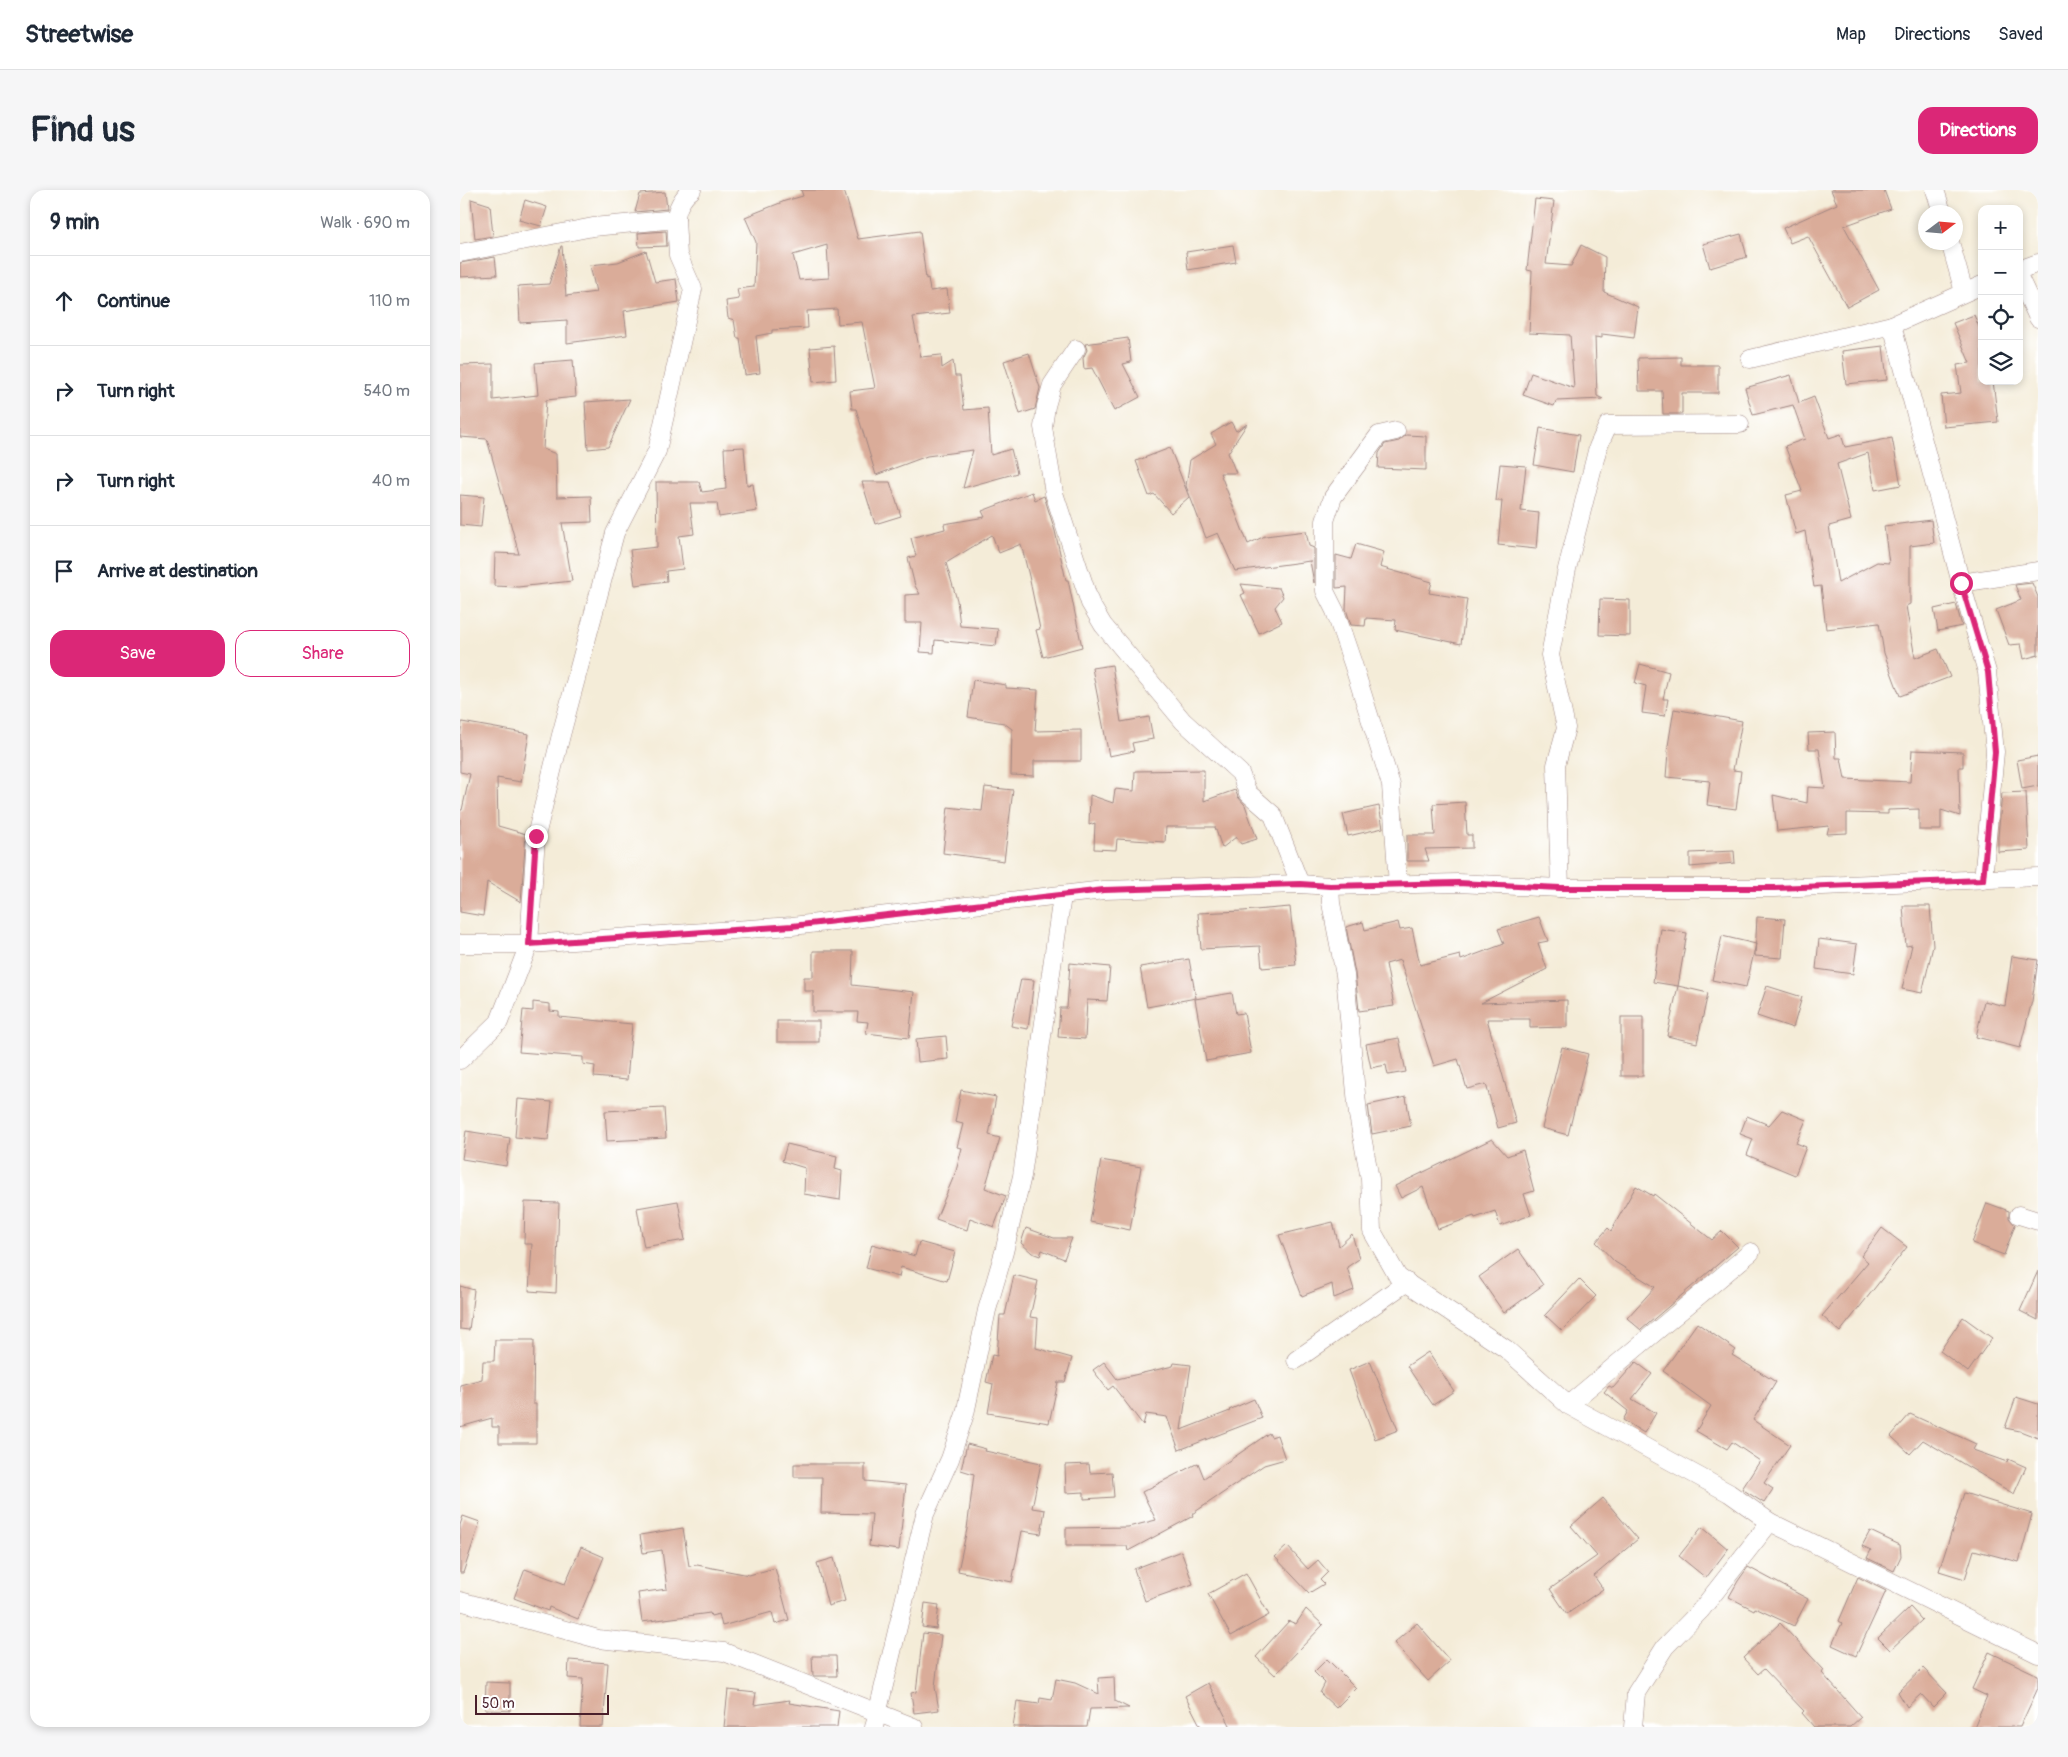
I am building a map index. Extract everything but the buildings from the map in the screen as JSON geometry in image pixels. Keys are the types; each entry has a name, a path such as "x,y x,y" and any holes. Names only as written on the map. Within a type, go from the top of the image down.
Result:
{"street":[{"path":"1936,190 1940,205"},
{"path":"460,1060 499,1022 529,944 536,836 561,734 615,533 657,451 693,289 678,255 676,214 687,191"},
{"path":"460,253 593,227 676,219"},
{"path":"1952,250 1964,292"},
{"path":"2023,268 2038,262"},
{"path":"2023,286 2038,318"},
{"path":"1750,359 1892,325 1978,287"},
{"path":"1892,325 1961,583 1988,672 1995,752 1983,880"},
{"path":"1076,349 1052,385 1042,427 1054,493 1090,603 1108,633 1183,721 1240,774 1248,792 1273,815 1300,884"},
{"path":"1560,888 1556,766 1566,728 1550,655 1567,568 1598,447 1608,425 1740,424"},
{"path":"1396,431 1379,434 1333,497 1325,520 1325,591 1335,611 1350,655 1391,785 1398,885"},
{"path":"1961,583 2038,571"},
{"path":"460,944 529,944 792,926 1104,890 1300,884 1330,886 1458,883 1560,888 1775,888 2038,877"},
{"path":"1330,886 1331,903 1345,975 1358,1115 1370,1180 1372,1231 1398,1277 1506,1349 1568,1405 1729,1493 1770,1522 2038,1654"},
{"path":"875,1720 925,1514 950,1459 965,1414 987,1310 1004,1252 1022,1176 1062,896"},
{"path":"2019,1215 2038,1221"},
{"path":"1568,1405 1751,1252"},
{"path":"1296,1360 1407,1282"},
{"path":"1632,1727 1636,1693 1665,1647 1701,1610 1770,1522"},
{"path":"460,1601 598,1639 724,1652 875,1720 914,1727"}],"route":[{"path":"536,836 529,944 792,926 1104,890 1300,884 1330,886 1458,883 1560,888 1775,888 1983,880 1995,752 1988,672 1961,583"}]}
